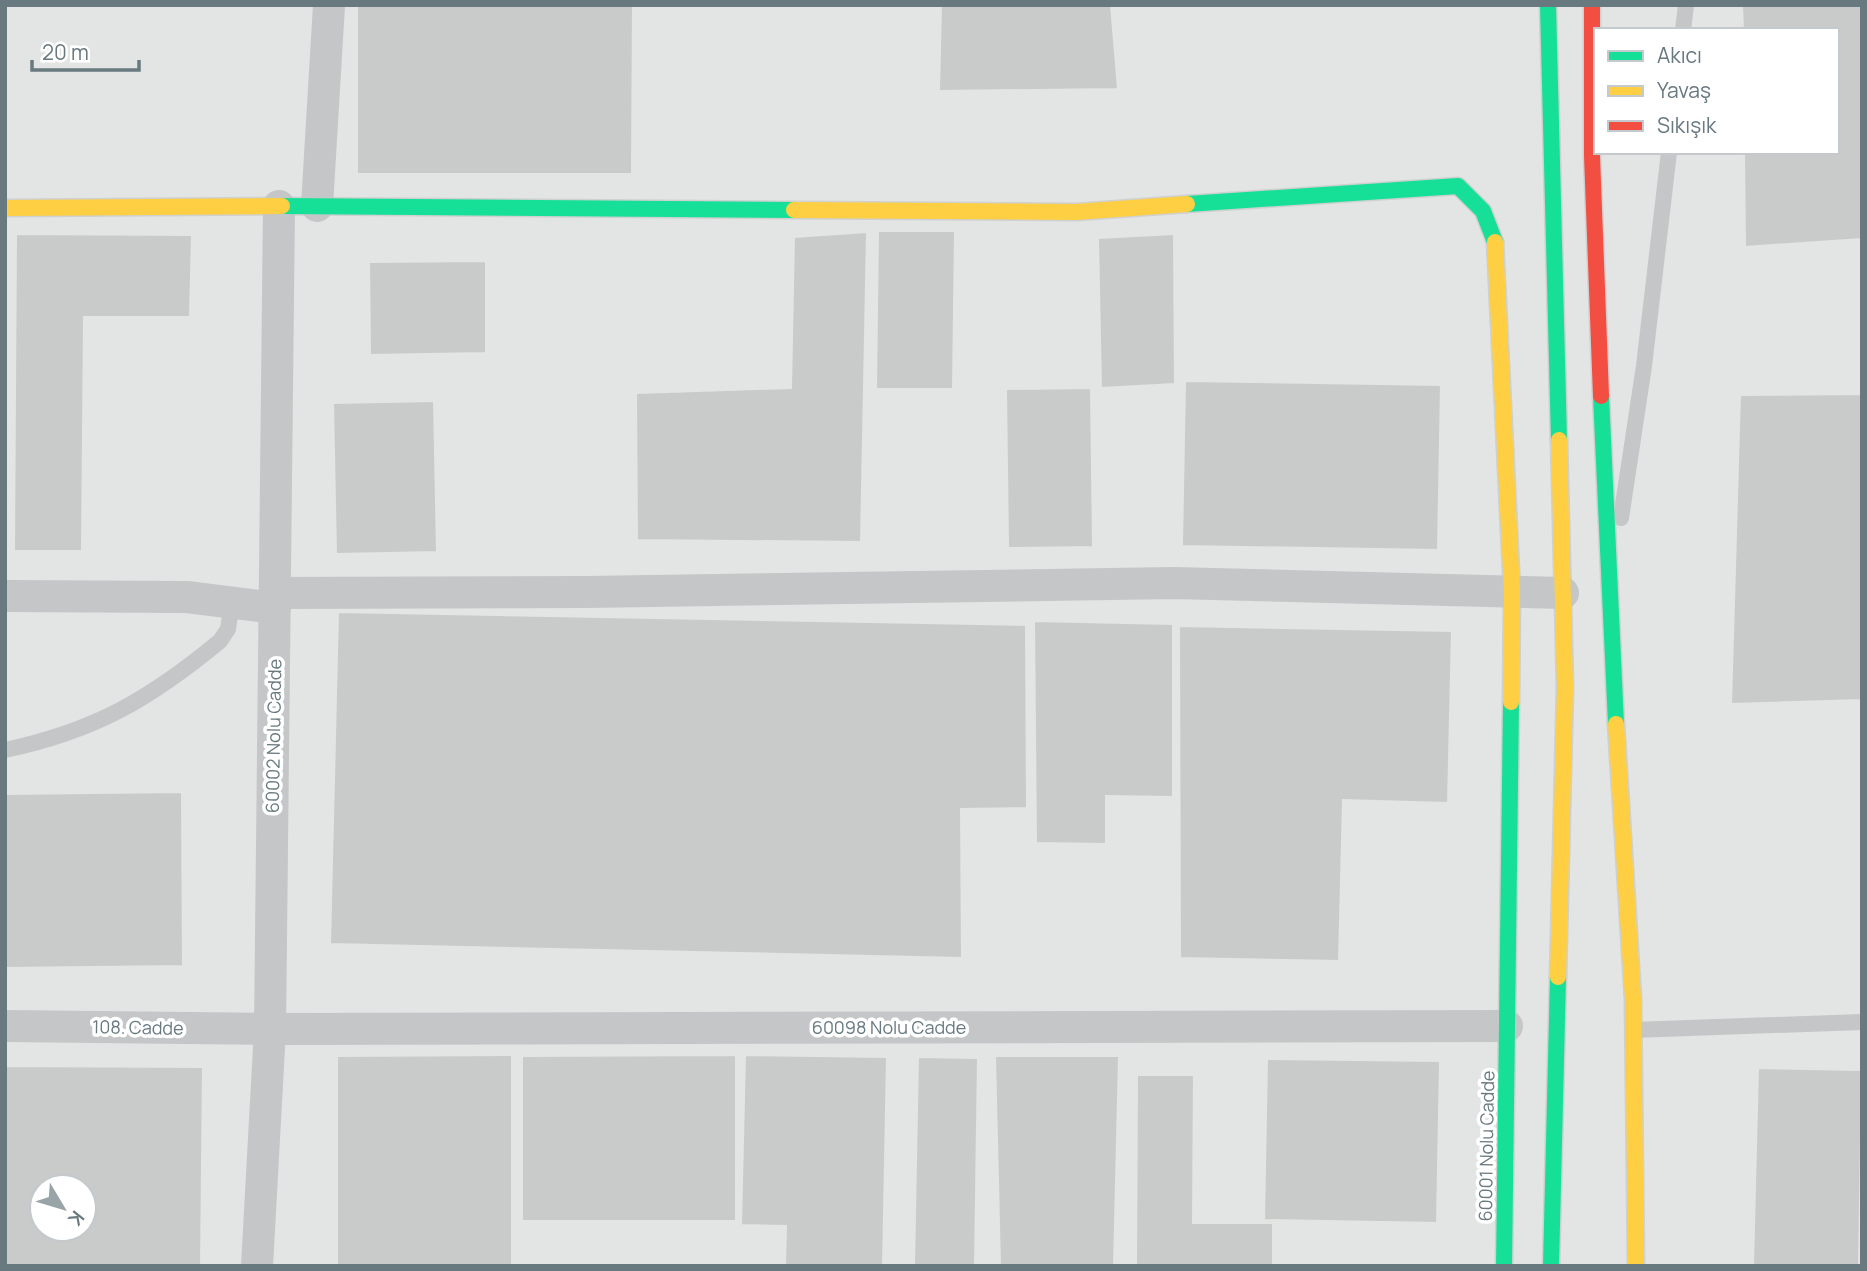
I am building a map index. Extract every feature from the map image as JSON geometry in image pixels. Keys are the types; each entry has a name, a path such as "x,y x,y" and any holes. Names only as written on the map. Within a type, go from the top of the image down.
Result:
{"street":[{"path":"317,206 329,5"},
{"path":"1548,5 1565,687 1551,1266"},
{"path":"1592,5 1592,156 1609,600 1633,1030 1636,1266"},
{"name":"60001 Nolu Cadde","path":"5,208 317,206 1076,212 1458,186 1483,211 1496,245 1512,591 1504,1266"},
{"name":"60002 Nolu Cadde","path":"257,1266 270,1029 279,206"},
{"path":"5,596 187,597 232,602 585,592 1174,583 1563,593"},
{"name":"108. Cadde","path":"5,1026 270,1029"},
{"name":"60098 Nolu Cadde","path":"270,1029 1507,1026"}],"lane":[{"path":"1683,28 1686,5"},
{"path":"1609,600 1644,366 1669,154"},
{"path":"5,750 80,730 149,696 220,641 228,629 232,602"},
{"path":"1633,1030 1862,1022"}],"shaded area":[{"path":"5,5 1862,5 1862,1266 5,1266"}],"building":[{"path":"357,5 633,5 632,174 357,174"},
{"path":"941,5 1111,5 1118,89 939,91"},
{"path":"1742,5 1862,5 1862,239 1745,247 1744,154 1839,154 1839,28 1743,28"},
{"path":"878,231 955,231 953,389 876,389"},
{"path":"867,232 861,542 637,540 636,393 791,388 794,237"},
{"path":"16,234 192,235 190,317 84,317 82,551 14,551"},
{"path":"1174,234 1175,384 1101,388 1098,238"},
{"path":"486,261 486,353 370,355 369,262"},
{"path":"1185,381 1441,385 1438,550 1182,546"},
{"path":"1091,388 1093,547 1008,548 1006,389"},
{"path":"1862,394 1862,700 1731,704 1740,395"},
{"path":"434,401 437,552 336,554 333,403"},
{"path":"338,612 1026,625 1027,808 961,809 962,958 330,944"},
{"path":"1034,621 1173,624 1173,797 1106,796 1106,844 1036,843"},
{"path":"1179,626 1452,631 1448,803 1343,800 1339,961 1180,958"},
{"path":"182,792 183,966 5,968 5,794"},
{"path":"512,1055 512,1266 337,1266 337,1056"},
{"path":"736,1055 736,1221 522,1221 522,1056"},
{"path":"745,1055 887,1057 883,1266 785,1266 786,1226 741,1225"},
{"path":"995,1056 1119,1056 1114,1266 1000,1266"},
{"path":"918,1057 978,1058 975,1266 914,1266"},
{"path":"1267,1059 1440,1061 1437,1223 1264,1220"},
{"path":"5,1066 203,1067 201,1266 5,1266"},
{"path":"1758,1068 1862,1070 1859,1266 1753,1266"},
{"path":"1137,1075 1194,1075 1193,1223 1273,1223 1273,1266 1136,1266"}],"traffic: fast":[{"path":"1548,5 1559,440"},
{"path":"1187,204 1458,186 1483,211 1495,242"},
{"path":"282,206 794,210"},
{"path":"1601,396 1616,724"},
{"path":"1504,1266 1511,702"},
{"path":"1551,1266 1558,977"}],"traffic: slow":[{"path":"794,210 1076,212 1187,204"},
{"path":"5,208 282,206"},
{"path":"1495,242 1512,591 1511,702"},
{"path":"1558,977 1565,687 1559,440"},
{"path":"1616,724 1633,999 1636,1266"}],"traffic: jam":[{"path":"1592,5 1592,156 1601,396"}]}
